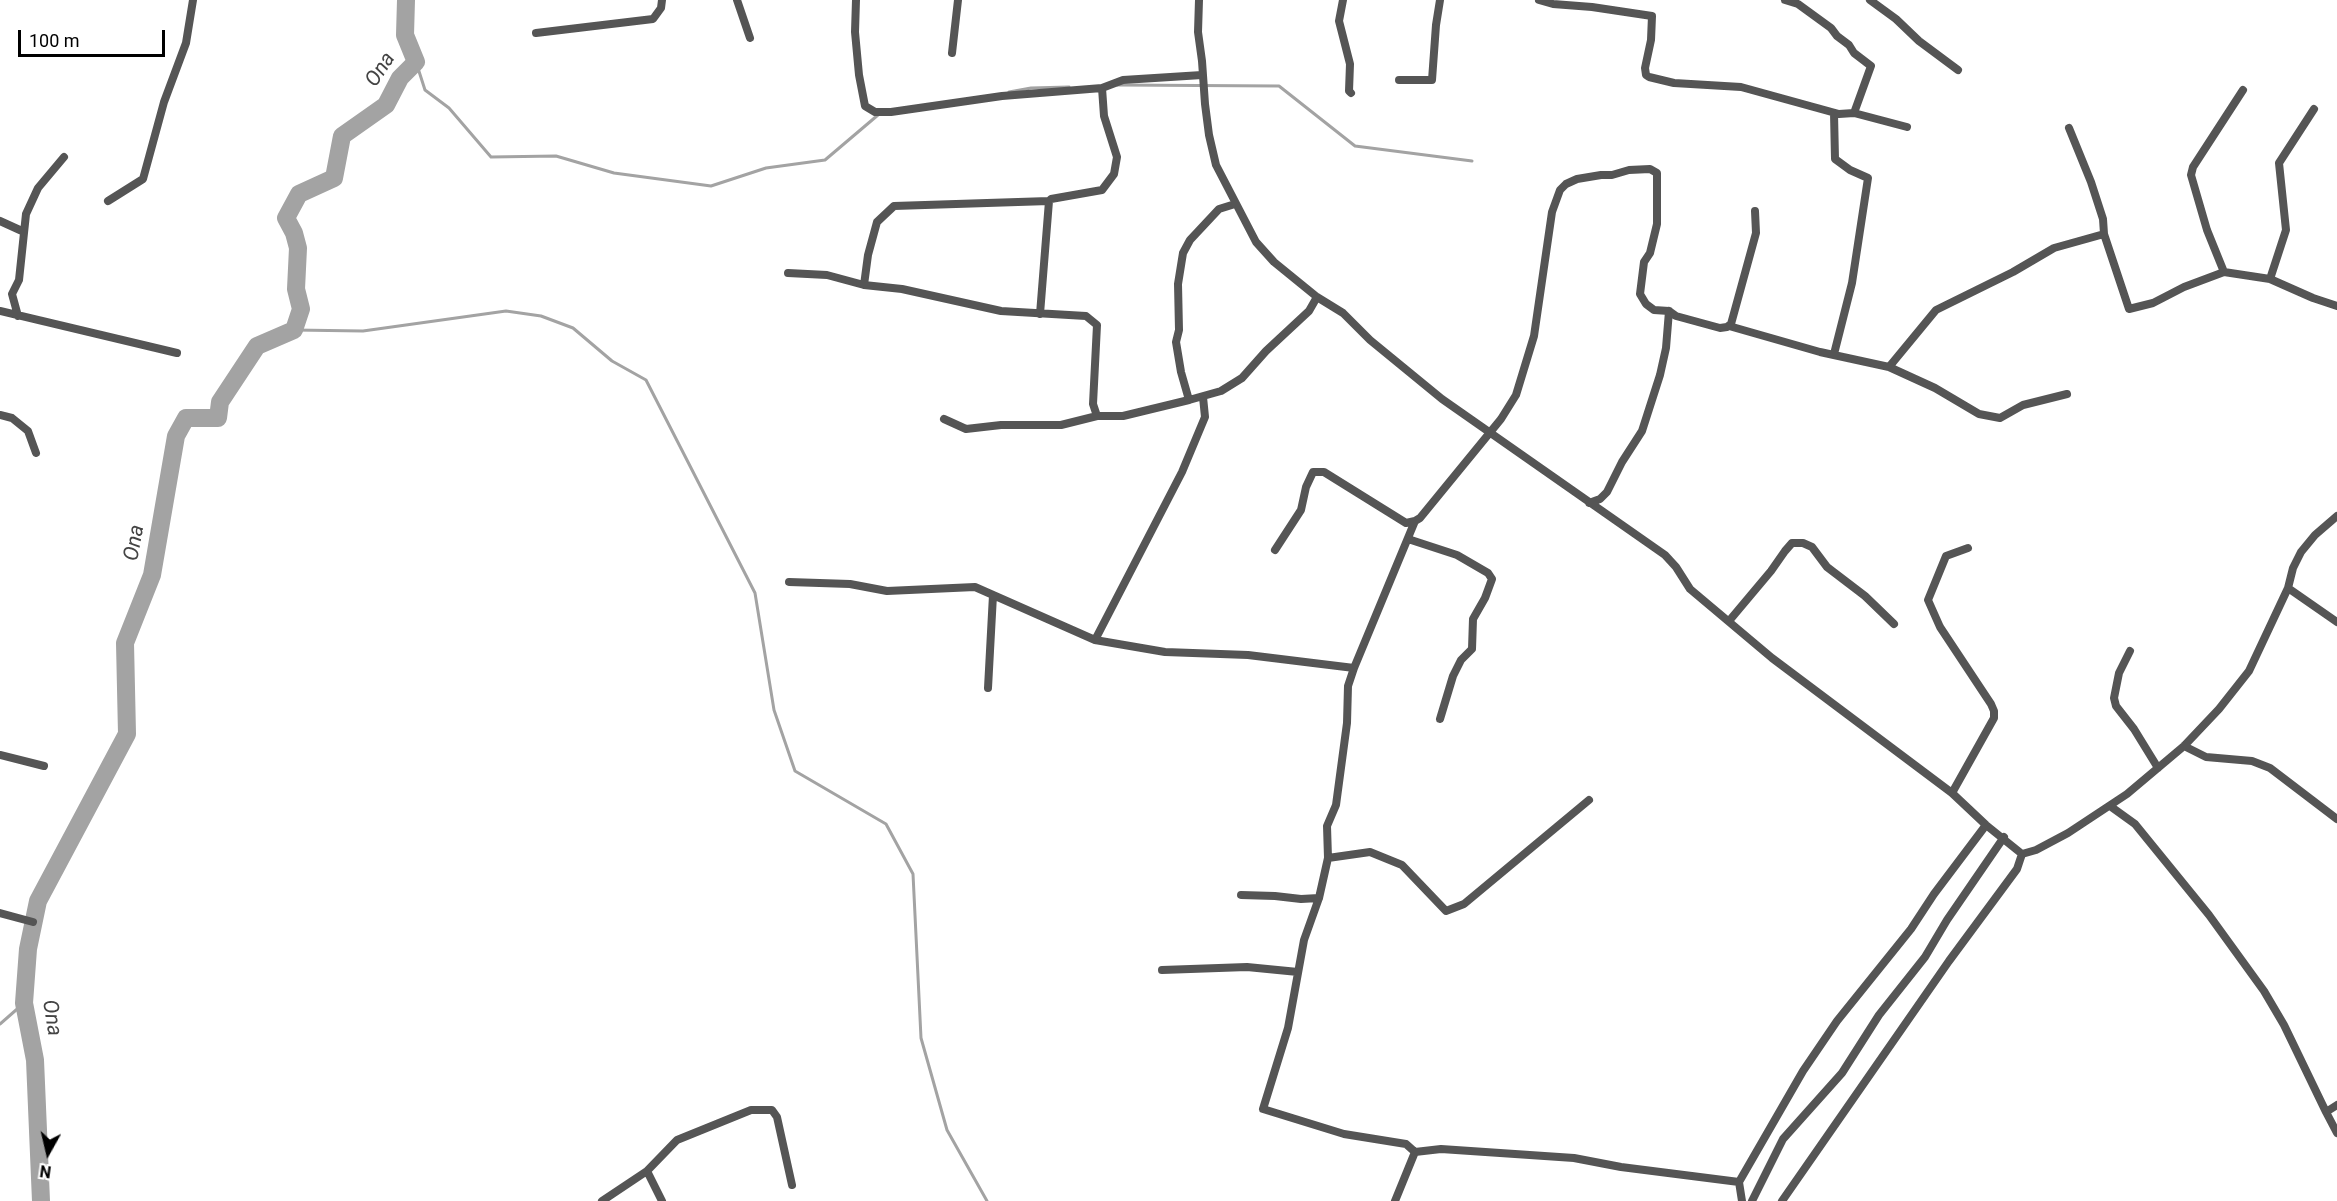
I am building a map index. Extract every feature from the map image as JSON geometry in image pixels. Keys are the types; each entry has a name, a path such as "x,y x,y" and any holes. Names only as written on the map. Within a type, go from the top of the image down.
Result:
{"street":[{"path":"108,201 143,179 164,102 186,44 194,0"},
{"path":"536,33 653,19 662,8 662,0"},
{"path":"737,0 750,38"},
{"path":"856,0 855,32 859,75 865,106 874,112 891,112 1002,96 1102,88 1123,81 1202,75"},
{"path":"952,53 958,0"},
{"path":"1199,0 1198,32 1202,75 1209,135 1216,165 1256,242 1274,262 1317,297 1343,313 1370,340 1442,399 1665,555 1690,589 1794,676 1952,793 2022,854"},
{"path":"1343,0 1339,21 1350,64 1349,91 1351,93"},
{"path":"1399,80 1425,82 1432,80 1440,0"},
{"path":"1539,0 1553,4 1570,2 1652,16 1651,40 1645,68 1646,75 1649,77 1674,83 1741,87 1834,113 1854,113 1907,127"},
{"path":"1788,0 1798,4 1831,28 1854,53 1871,66 1854,113"},
{"path":"1870,0 1958,70"},
{"path":"864,285 868,255 877,222 894,206 1048,201 1102,190 1114,174 1117,157 1104,116 1102,88"},
{"path":"2224,272 2207,230 2191,175 2193,167 2243,90"},
{"path":"2270,279 2286,230 2279,163 2314,109"},
{"path":"1834,113 1835,159 1850,170 1868,178 1852,284 1834,354"},
{"path":"2069,128 2091,182 2103,219 2104,234 2129,309 2153,303 2184,287 2224,272 2270,279 2337,306"},
{"path":"18,316 12,294 19,280 22,231 28,206 38,188 64,157"},
{"path":"1739,1182 1622,1167 1574,1158 1441,1149 1415,1152 1406,1144 1344,1134 1263,1109 1288,1028 1304,940 1319,898 1328,858 1327,826 1336,805 1347,723 1348,686 1415,521 1510,406 1524,374 1534,336 1552,212 1560,190 1577,179 1629,170 1650,169 1657,173 1657,224 1650,253 1644,262 1640,294 1646,304 1654,310 1670,311 1676,315 1720,328 1729,326 1889,367 1935,388 1979,414 2000,418 2023,405 2067,394"},
{"path":"1040,314 1048,201"},
{"path":"1189,400 1176,342 1179,330 1178,284 1183,253 1190,240 1219,209 1235,204"},
{"path":"1729,326 1740,298 1748,256 1755,237 1755,211"},
{"path":"0,221 22,231"},
{"path":"1889,367 1936,309 2013,272 2054,248 2104,234"},
{"path":"788,273 827,275 864,285 902,289 1001,311 1086,316 1097,325 1093,404 1097,416"},
{"path":"944,419 966,429 1001,425 1061,425 1097,416 1123,416 1203,397 1221,391 1242,378 1266,351 1309,311 1317,297"},
{"path":"0,311 177,353"},
{"path":"1589,504 1600,499 1607,492 1622,462 1642,431 1660,375 1670,311"},
{"path":"1095,639 1182,472 1205,417 1203,397"},
{"path":"0,415 12,418 28,431 36,453"},
{"path":"1275,550 1301,510 1312,472 1324,472 1406,523 1415,521"},
{"path":"2022,854 2052,842 2145,781 2184,746 2219,709 2249,671 2288,588 2301,552 2315,535 2335,522"},
{"path":"1408,539 1456,555 1488,573 1492,579 1485,598 1473,619 1472,649 1461,660 1453,676 1440,719"},
{"path":"1729,621 1771,571 1785,550 1792,543 1803,543 1812,547 1827,567 1865,596 1894,624"},
{"path":"1952,793 1994,718 1994,711 1940,627 1928,600 1946,556 1968,548"},
{"path":"789,582 850,584 887,591 975,587 1095,639 1165,652 1248,655 1354,668"},
{"path":"2288,588 2337,622"},
{"path":"988,688 993,595"},
{"path":"2130,651 2119,673 2114,698 2116,706 2134,729 2158,768"},
{"path":"2184,746 2206,757 2252,761 2270,768 2337,819"},
{"path":"0,755 44,765"},
{"path":"1328,858 1370,852 1402,866 1446,911 1464,903 1589,800"},
{"path":"2110,806 2135,824 2209,915 2264,991 2284,1025 2337,1133"},
{"path":"1742,1201 1739,1182 1768,1127 1820,1046 1911,930 1934,894 1986,825"},
{"path":"1752,1201 1783,1139 1842,1073 1879,1015 1925,957 1947,920 2004,837"},
{"path":"1782,1201 1948,961 2017,869 2022,854"},
{"path":"1241,896 1319,898"},
{"path":"0,913 33,922"},
{"path":"1162,970 1247,967 1298,972"},
{"path":"2326,1112 2337,1105"},
{"path":"602,1201 647,1171 677,1140 751,1110 772,1110 777,1117 792,1185"},
{"path":"1395,1201 1415,1152"},
{"path":"647,1171 662,1201"}],"waterway":[{"name":"Ona","path":"41,1201 35,1060 24,1003 28,949 38,901 127,734 125,643 152,575 176,436 186,418 218,418 220,402 257,346 294,330 301,309 296,289 298,248 294,233 286,218 299,194 334,178 342,136 386,105 400,78 416,62 405,35 406,0"},
{"path":"416,62 425,90 449,108 491,157 556,156 614,173 711,186 766,168 825,160 878,115"},
{"path":"1117,85 1279,86 1355,146 1472,161"},
{"path":"1009,92 1031,88 1069,87"},
{"path":"294,330 363,331 506,311 541,316 573,328 612,361 646,380 755,593 774,710 795,771 886,824 913,874 921,1038 947,1130 987,1201"},
{"path":"0,1024 24,1003"}]}
